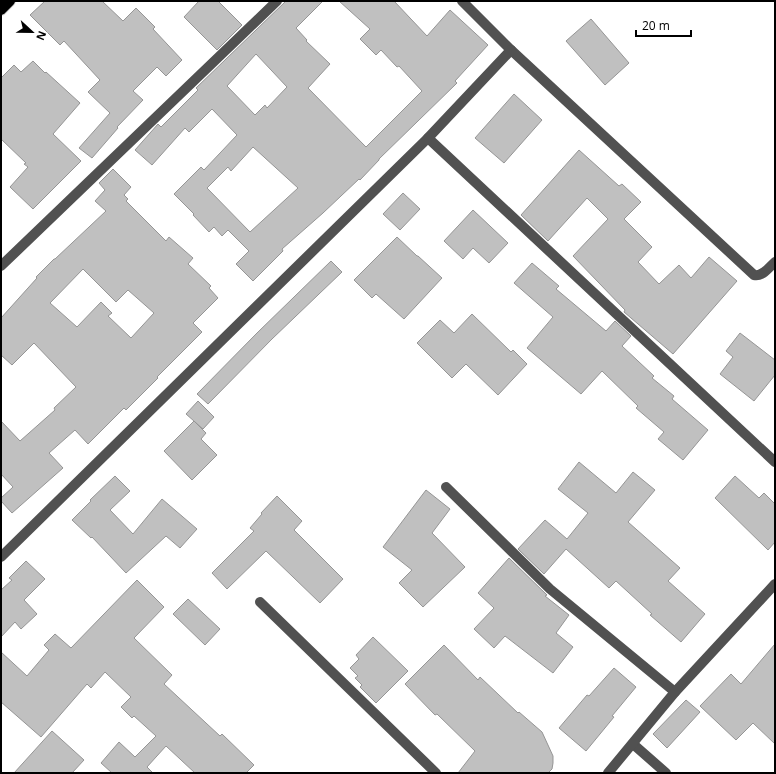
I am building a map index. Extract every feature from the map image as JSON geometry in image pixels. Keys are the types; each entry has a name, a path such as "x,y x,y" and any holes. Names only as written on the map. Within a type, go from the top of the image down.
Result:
{"main road":[{"path":"1,10 10,1"}],"street":[{"path":"1,266 277,1"},
{"path":"462,1 511,50 754,275 758,276 763,273 775,262"},
{"path":"1,557 428,138 511,50"},
{"path":"428,138 775,462"},
{"path":"446,487 550,589 675,692"},
{"path":"608,773 675,692 775,584"},
{"path":"260,602 436,773"},
{"path":"633,744 666,773"}],"building":[{"path":"45,1 102,1 123,21 136,8 155,27 153,29 182,60 166,76 157,67 133,91 143,100 117,127 118,128 92,158 79,148 110,113 88,92 100,80 64,41 60,45 30,15"},
{"path":"199,1 218,1 242,25 217,50 184,17"},
{"path":"286,1 323,1 296,28 307,40 306,41 330,64 308,88 366,147 422,91 399,66 397,67 381,50 376,55 360,39 370,29 339,1 394,1 427,36 450,10 488,45 455,81 457,83 379,159 360,180 359,179 282,249 283,251 253,281 236,264 249,251 228,230 222,236 214,227 209,232 174,194 201,167 204,170 237,135 212,109 189,132 185,128 152,165 135,150 158,124 161,127 198,90 196,88","holes":["256,54 287,87 267,108 265,105 255,115 227,86","253,147 298,188 250,232 207,188 228,167 231,171"]},
{"path":"591,19 629,63 605,85 566,41"},
{"path":"33,61 80,103 53,134 81,161 33,209 10,187 28,167 24,164 26,163 1,139 1,78 14,65 21,72"},
{"path":"514,94 542,120 504,163 475,138"},
{"path":"579,150 619,186 622,184 641,202 624,219 652,247 638,262 659,284 679,265 691,278 709,257 737,281 673,354 624,312 625,310 573,256 608,219 587,198 548,241 521,215"},
{"path":"113,169 131,187 124,195 128,199 126,201 166,241 169,237 193,258 188,264 211,286 209,288 218,298 193,323 202,332 126,410 124,408 88,444 75,430 49,453 63,468 12,513 1,501 1,498 13,487 1,474 1,421 20,441 55,410 54,408 76,387 34,343 12,365 1,355 1,318 37,278 36,277 106,211 95,201 105,190 99,183","holes":["83,269 116,302 128,290 154,313 131,338 108,316 112,313 101,302 77,327 50,303"]},
{"path":"403,193 420,209 400,230 383,214"},
{"path":"473,210 508,243 489,263 473,248 463,259 444,241"},
{"path":"397,237 442,278 404,319 376,294 372,298 354,280"},
{"path":"331,261 342,272 272,339 208,404 197,394 257,333"},
{"path":"532,263 559,286 556,289 606,331 615,321 631,336 622,346 654,376 652,378 674,396 672,399 708,430 683,460 658,439 664,432 636,408 638,406 602,371 581,394 527,348 553,317 514,283"},
{"path":"472,314 511,352 513,350 527,364 498,395 466,364 452,378 417,343 440,320 454,333"},
{"path":"740,333 775,360 775,375 754,401 720,374 733,357 726,351"},
{"path":"198,401 214,417 203,429 186,414"},
{"path":"194,421 206,433 201,439 217,455 192,480 164,451"},
{"path":"579,462 616,493 633,472 655,490 628,522 680,568 668,581 705,614 681,642 650,615 652,614 616,581 609,588 566,549 544,574 518,549 545,520 567,539 588,513 558,489"},
{"path":"115,476 130,491 110,510 133,534 162,499 197,529 180,548 166,536 126,573 92,537 91,538 72,520"},
{"path":"735,476 759,498 764,493 775,504 775,542 768,550 715,498"},
{"path":"426,490 450,509 432,533 465,567 423,607 399,583 412,570 383,547"},
{"path":"277,496 302,521 294,530 343,579 320,603 266,551 227,589 212,573 254,531 250,528 262,514 261,513"},
{"path":"509,558 547,595 545,596 569,615 556,633 573,647 553,673 505,636 494,648 474,629 494,608 478,593"},
{"path":"26,561 45,579 24,600 37,614 21,629 15,622 1,637 1,590 12,580 9,578"},
{"path":"137,580 164,607 134,638 172,675 164,684 220,736 222,734 254,765 246,773 195,773 166,746 147,767 153,773 112,773 101,763 119,742 135,757 156,736 134,716 132,718 121,707 131,697 105,672 91,688 87,684 41,737 1,702 1,652 27,676 49,650 44,645 55,634 71,648"},
{"path":"188,599 220,629 205,645 173,614"},
{"path":"373,637 408,671 376,703 360,687 362,685 355,678 358,676 350,668 359,659 356,655"},
{"path":"775,644 775,744 753,723 736,740 700,706 731,674 741,684"},
{"path":"444,645 478,680 480,677 518,713 519,712 542,732 553,756 552,769 548,773 458,773 475,751 437,714 435,715 405,684"},
{"path":"614,668 636,687 586,751 559,728 587,695 589,696"},
{"path":"686,700 700,712 667,748 653,734"},
{"path":"52,731 84,760 72,773 14,773"}]}
